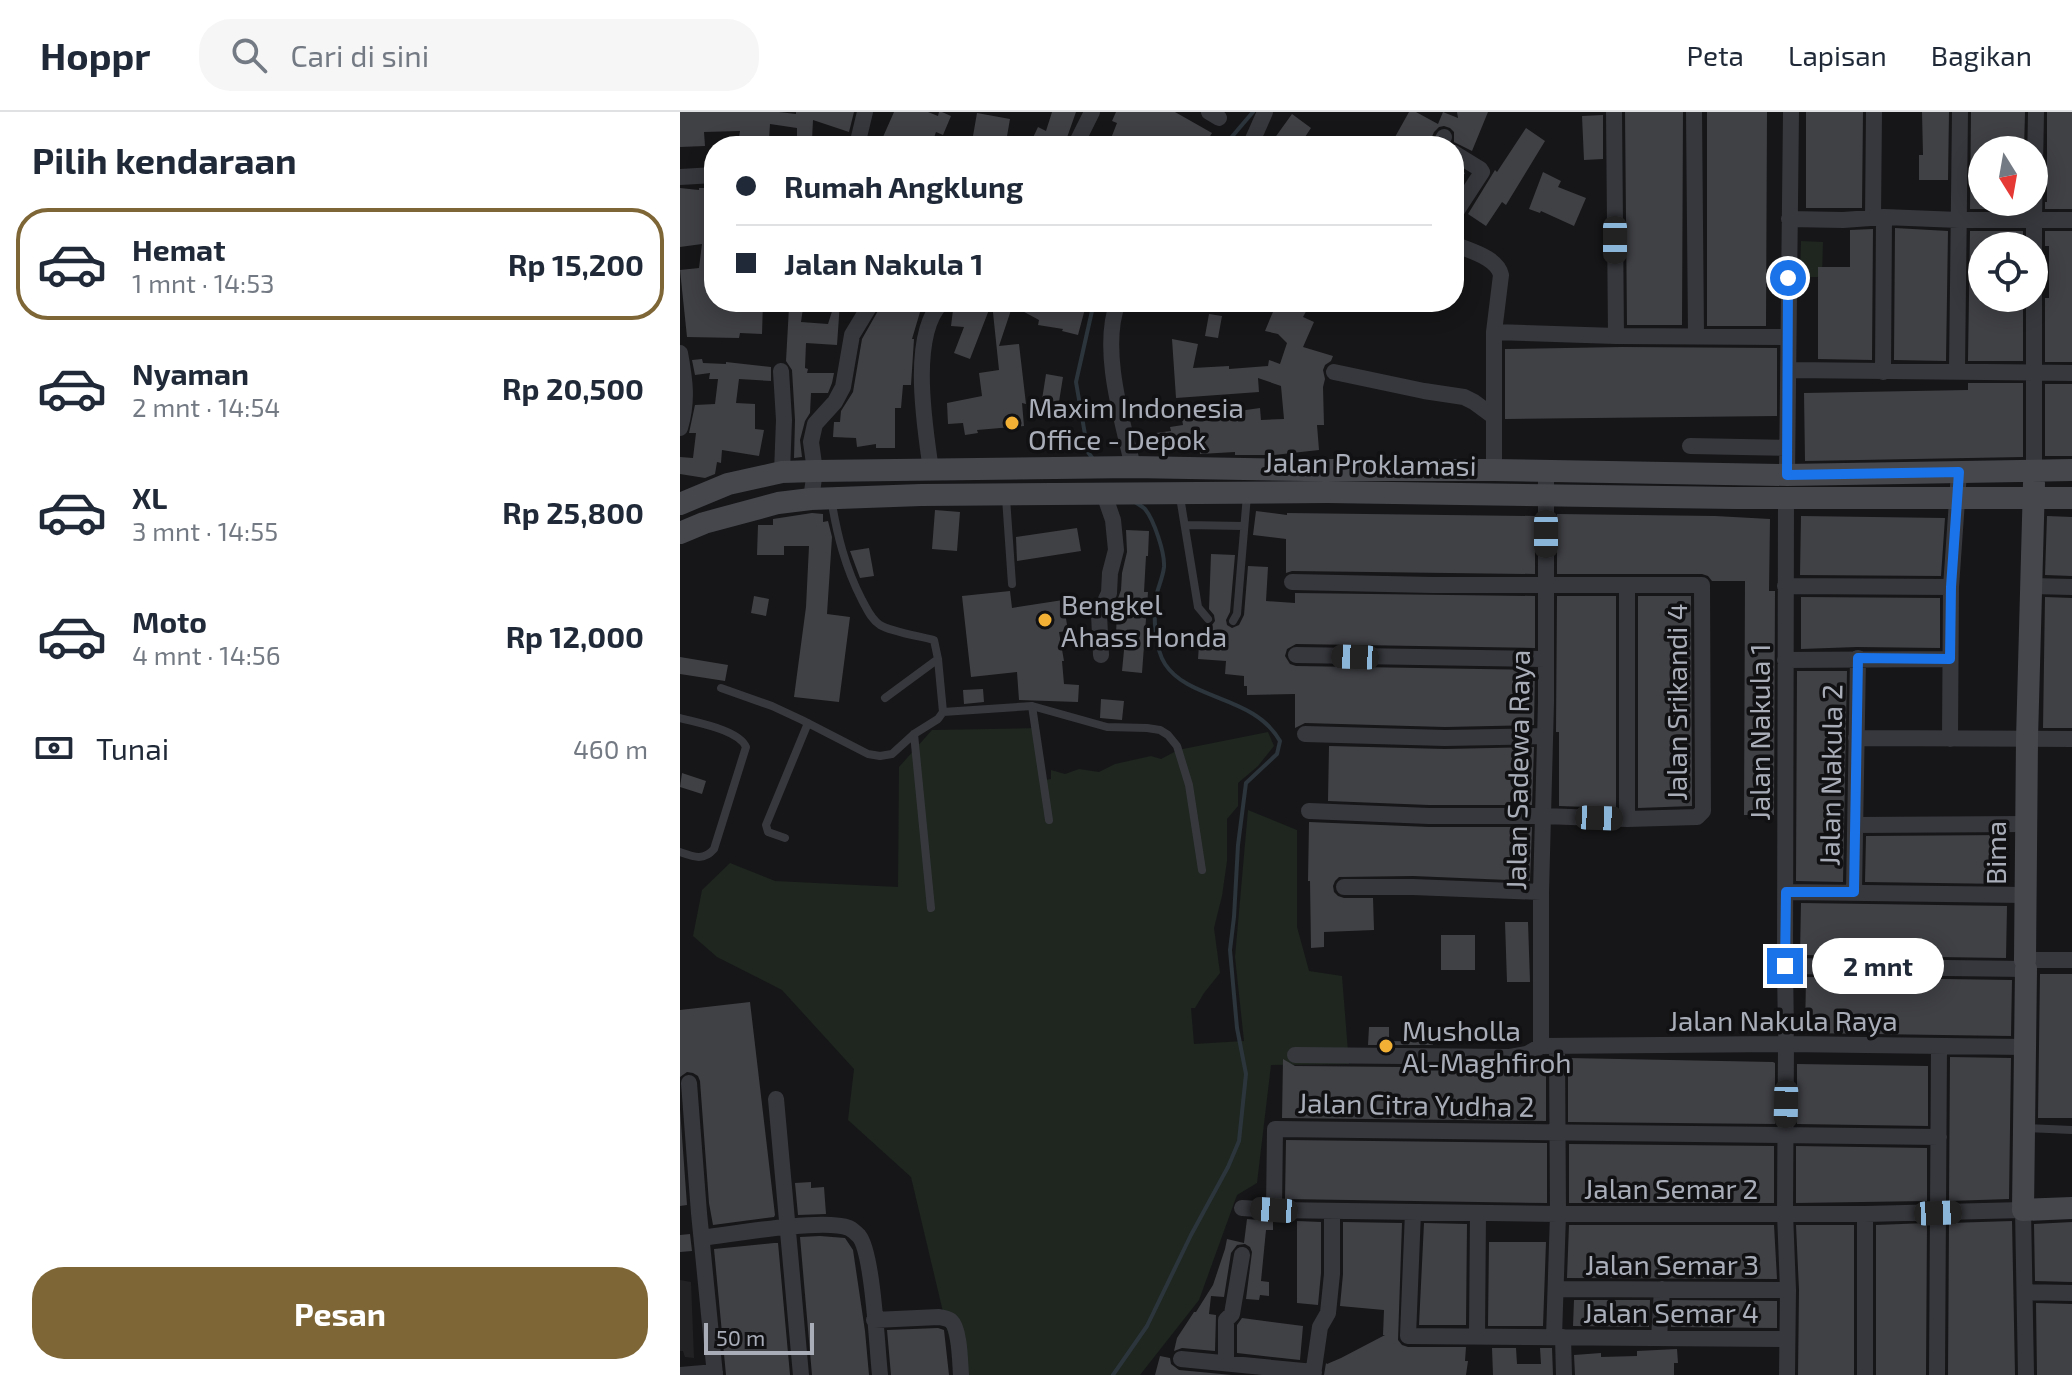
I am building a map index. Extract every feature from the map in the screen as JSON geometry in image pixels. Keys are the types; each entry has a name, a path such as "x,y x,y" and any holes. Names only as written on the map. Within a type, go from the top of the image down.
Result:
{"street":[{"path":"859,136 865,112"},
{"path":"1080,136 1092,112"},
{"path":"1614,112 1616,336"},
{"path":"1694,112 1696,335"},
{"name":"Jalan Nakula 1","path":"1787,1375 1785,586 1791,112"},
{"path":"1874,112 1883,372"},
{"path":"1957,371 1960,112"},
{"path":"2033,498 2036,112"},
{"path":"1255,136 1264,116"},
{"path":"1464,159 1482,173 1464,200"},
{"path":"680,177 704,176"},
{"path":"1789,219 2072,220"},
{"path":"1464,249 1494,263 1501,275 1494,332 1494,470"},
{"path":"821,499 811,442 815,424 835,402 843,387 852,335 866,312"},
{"path":"931,470 923,403 922,358 934,312"},
{"path":"1114,312 1111,333 1113,358 1127,467"},
{"path":"1494,332 1788,337"},
{"path":"680,353 686,390 680,428"},
{"path":"1789,370 2072,373"},
{"path":"781,371 784,420 782,472"},
{"path":"1334,372 1464,397 1493,416"},
{"path":"1690,446 1787,448"},
{"name":"Jalan Proklamasi","path":"680,504 728,484 782,472 1127,467 1546,470 1957,498 2072,498"},
{"path":"1546,470 1546,495"},
{"name":"Jalan Proklamasi","path":"680,533 704,523 778,503 821,499 1247,492 1546,495 1786,487 1959,472 2072,470"},
{"path":"1950,739 1951,587 1959,472"},
{"path":"1101,655 1099,614 1109,593 1116,550 1107,494"},
{"name":"Jalan Sadewa Raya","path":"1546,495 1541,892 1549,1046 1558,1131 1556,1289 1564,1375"},
{"name":"Bima","path":"2023,1210 2027,739 2033,498"},
{"path":"1292,582 1627,586 1627,819 1309,811"},
{"name":"Jalan Srikandi 4","path":"1627,586 1702,585 1703,811 1697,817 1627,819"},
{"path":"1785,586 1951,587"},
{"path":"2030,586 2072,587"},
{"path":"1296,655 1546,659"},
{"name":"Jalan Nakula 2","path":"1854,892 1858,658"},
{"path":"1785,660 1950,659"},
{"path":"1305,734 1445,738 1545,736"},
{"path":"1856,738 2072,739"},
{"path":"1856,825 2026,824"},
{"path":"1344,887 1541,892"},
{"path":"1786,892 2025,895"},
{"path":"1785,966 2026,965 2072,960"},
{"name":"Jalan Nakula Raya","path":"1295,1055 1510,1057 1549,1046 1786,1039 2025,1047"},
{"path":"1937,1375 1939,1046"},
{"path":"680,1375 715,1374 689,1083"},
{"path":"776,1099 801,1375"},
{"name":"Jalan Citra Yudha 2","path":"1274,1210 1275,1129 1939,1137"},
{"name":"Jalan Semar 2","path":"1242,1208 1558,1214 1865,1214 2023,1210"},
{"path":"2026,1375 2023,1210 2072,1208"},
{"path":"1181,1359 1314,1373 1320,1327 1328,1313 1332,1274 1332,1211"},
{"name":"Jalan Semar 4","path":"1413,1212 1408,1336 1787,1339"},
{"path":"680,1215 699,1213"},
{"path":"1477,1337 1478,1213"},
{"path":"1865,1214 1865,1375"},
{"path":"702,1238 830,1225 849,1228 860,1237 868,1258 880,1375"},
{"path":"1226,1362 1226,1320 1232,1314 1242,1255"},
{"name":"Jalan Semar 3","path":"1556,1289 1788,1290"},
{"path":"1659,1338 1662,1289"},
{"path":"2025,1292 2072,1293"},
{"path":"874,1320 949,1319 957,1333 961,1375"}],"lane":[{"path":"1233,621 1237,614 1247,492"},
{"path":"1180,494 1198,607 1208,619"},
{"path":"1005,495 1012,584"},
{"path":"721,688 772,706 868,754 880,756 892,754 943,712 934,640 888,628 871,617 851,578 821,499"},
{"path":"1185,525 1244,526"},
{"path":"885,698 938,659"},
{"path":"943,712 1032,706 1107,727 1160,730 1177,746 1189,785 1202,870"},
{"path":"1032,706 1049,820"},
{"path":"680,718 733,734 743,740 746,747 714,849 708,856 702,857 680,852"},
{"path":"785,838 768,832 766,825 808,723"},
{"path":"914,734 931,908"},
{"path":"2025,1128 2072,1130"}],"shaded area":[{"path":"1801,241 1823,242 1822,277 1800,277"},
{"path":"1039,728 1044,780 1051,779 1051,770 1065,774 1079,769 1099,772 1115,764 1151,756 1161,759 1178,750 1268,732 1274,746 1258,766 1238,783 1238,806 1227,819 1227,861 1214,928 1220,973 1195,1008 1191,1008 1194,1044 1244,1041 1235,957 1248,810 1297,830 1297,927 1309,971 1342,976 1349,1064 1271,1065 1257,1183 1237,1195 1199,1300 1140,1375 958,1375 911,1177 848,1120 854,1069 782,990 717,957 693,936 702,890 730,863 775,881 898,887 899,767 932,730"},
{"path":"680,1280 691,1282 694,1358 685,1357 680,1351"}],"building":[{"path":"680,112 854,112 849,132 813,120 812,136 797,136 797,128 770,124 769,136 739,136 740,131 704,132 704,146 680,147"},
{"path":"894,112 928,112 938,116 942,112 951,116 943,135 936,132 935,136 883,136"},
{"path":"1052,112 1076,112 1068,136 1034,136 1038,127 1046,131"},
{"path":"1116,112 1175,112 1212,133 1210,136 1112,136 1117,123 1112,121"},
{"path":"1409,112 1416,112 1438,124 1443,112 1458,118 1457,112 1488,112 1472,151 1464,147 1464,136 1454,136 1450,128 1444,126 1439,127 1432,136 1396,136"},
{"path":"1625,112 1683,112 1682,325 1627,325"},
{"path":"1707,112 1767,112 1766,326 1707,326"},
{"path":"1806,112 1863,112 1862,208 1806,208"},
{"path":"1922,112 1949,112 1948,180 1919,180 1919,155 1923,155"},
{"path":"1971,112 2025,112 2024,136 1971,136"},
{"path":"2047,112 2072,112 2072,209 2048,209"},
{"path":"977,113 1010,119 1007,136 973,136"},
{"path":"1292,114 1311,128 1306,136 1276,136"},
{"path":"1603,115 1603,159 1584,160 1582,116"},
{"path":"1526,128 1545,141 1506,205 1502,202 1486,226 1468,214"},
{"path":"1543,172 1561,181 1558,187 1586,198 1574,226 1529,209"},
{"path":"680,188 704,188 704,312 763,312 762,334 740,333 739,338 687,337 680,270 699,268 702,244 680,247"},
{"path":"1895,228 1948,231 1946,361 1894,360"},
{"path":"1873,229 1872,360 1818,359 1818,267 1850,267 1850,230"},
{"path":"1970,231 2023,231 2023,232"},
{"path":"2072,231 2072,362 2045,362 2049,246 2048,232 2045,232"},
{"path":"789,312 802,312 801,322 828,324 832,312 839,312 837,345 806,343 805,368 808,369 807,373 834,373 832,383 828,393 811,393 810,413 800,440 802,457 794,458 792,370 786,361"},
{"path":"877,312 920,312 912,339 911,385 903,385 901,408 895,408 895,448 876,448 876,444 857,447 856,438 833,437 834,422 840,422 841,411 853,392 862,339"},
{"path":"953,312 988,312 970,359 954,353 964,327 951,326"},
{"path":"993,312 1010,312 999,346 1019,344 1026,404 1022,403 1024,426 977,430 978,433 965,435 963,423 948,424 947,403 982,396 979,373 999,370"},
{"path":"1024,312 1084,312 1078,335 1038,325 1039,320"},
{"path":"1273,312 1306,312 1303,317 1314,322 1303,347 1333,356 1323,370 1324,425 1317,425 1319,450 1274,455 1235,455 1235,452 1200,454 1199,442 1158,448 1156,433 1183,425 1182,419 1260,408 1261,420 1284,419 1281,386 1258,378 1259,392 1176,398 1172,339 1198,344 1193,368 1268,366 1269,360 1280,364 1287,343 1278,334 1265,331"},
{"path":"1969,312 2023,312 2023,361 1968,361"},
{"path":"1209,314 1222,316 1218,338 1205,336"},
{"path":"1777,348 1777,416 1505,419 1505,349"},
{"path":"702,359 703,363 771,367 771,381 739,379 736,403 755,404 755,429 764,430 759,456 722,450 721,463 717,462 715,474 705,478 680,474 680,457 693,458 696,433 689,433 695,405 715,404 718,379 709,379 710,373 695,375 692,360"},
{"path":"1046,374 1063,377 1058,408 1041,406"},
{"path":"1968,383 2023,383 2023,457 1805,461 1804,393 1968,390"},
{"path":"2045,384 2072,384 2072,456 2045,456"},
{"path":"935,510 960,512 957,551 932,549"},
{"path":"1256,511 1287,515 1535,516 1535,574 1286,573 1286,539 1253,535"},
{"path":"823,514 823,522 828,521 832,537 827,614 850,617 839,702 794,697 806,607 809,546 784,546 784,555 757,555 758,525 773,525 773,519"},
{"path":"1557,514 1770,519 1769,591 1775,591 1774,815 1744,815 1745,581 1712,581 1702,574 1557,574"},
{"path":"1801,516 1945,518 1941,576 1800,575"},
{"path":"2047,516 2072,517 2072,576 2045,575"},
{"path":"1077,528 1081,551 1017,561 1016,537"},
{"path":"1126,530 1149,531 1142,673 1122,671 1125,640 1116,639 1117,601 1127,552"},
{"path":"869,548 874,576 860,578 850,551"},
{"path":"1211,554 1235,555 1230,612 1226,620 1232,628 1239,625 1244,615 1248,566 1268,567 1266,601 1295,603 1295,593 1535,596 1535,648 1296,644 1287,649 1285,656 1290,664 1296,666 1535,670 1534,725 1445,727 1305,723 1295,728 1295,694 1247,695 1244,676 1225,674 1226,661 1198,659 1199,645 1205,645 1207,626 1215,621 1209,609"},
{"path":"1010,591 1012,608 1063,600 1068,631 1059,632 1064,684 1079,685 1078,702 1019,700 1017,672 971,677 962,596"},
{"path":"754,596 769,599 766,616 751,613"},
{"path":"1557,596 1616,596 1616,808 1559,806"},
{"path":"1638,596 1691,596 1692,806 1638,808"},
{"path":"1801,597 1940,598 1940,648 1801,649"},
{"path":"2045,597 2072,598 2072,728 2043,728"},
{"path":"680,657 728,665 725,681 680,674"},
{"path":"1797,671 1847,671 1843,882 1796,881"},
{"path":"983,689 984,702 964,704 963,690"},
{"path":"1101,699 1124,701 1122,720 1100,718"},
{"path":"1329,746 1445,749 1534,747 1532,805 1328,801"},
{"path":"682,773 706,781 702,794 680,787"},
{"path":"1309,822 1532,827 1530,881 1413,876 1339,877 1333,886 1338,896 1373,898 1374,930 1324,932 1324,947 1311,948"},
{"path":"2008,835 2007,884 1865,882 1866,836"},
{"path":"1801,903 2007,906 2006,958 1800,955"},
{"path":"1505,922 1528,922 1530,982 1507,982"},
{"path":"1441,935 1475,935 1475,970 1441,970"},
{"path":"2040,974 2072,974 2072,1118 2038,1118"},
{"path":"1806,977 2012,980 2011,1036 1805,1033"},
{"path":"750,1002 775,1215 713,1225 700,1081 693,1073 687,1072 680,1077 680,1010"},
{"path":"1369,1027 1389,1027 1389,1041 1433,1042 1433,1045 1368,1045"},
{"path":"1950,1057 2011,1058 2009,1199 1949,1201"},
{"path":"1568,1058 1773,1062 1775,1124 1568,1122"},
{"path":"1283,1059 1295,1066 1510,1068 1546,1063 1546,1121 1282,1118"},
{"path":"1797,1064 1928,1066 1928,1126 1797,1124"},
{"path":"680,1109 687,1205 680,1206"},
{"path":"1286,1140 1547,1143 1547,1203 1285,1199"},
{"path":"1569,1144 1774,1146 1774,1203 1569,1203"},
{"path":"1796,1146 1927,1148 1927,1201 1796,1203"},
{"path":"811,1182 811,1188 824,1187 826,1214 798,1215 795,1183"},
{"path":"1247,1219 1273,1221 1273,1230 1266,1230 1261,1281 1269,1282 1269,1296 1260,1295 1259,1300 1246,1299 1252,1252 1245,1244 1237,1245 1231,1253 1224,1297 1211,1296 1209,1314 1216,1315 1215,1351 1182,1348 1174,1351 1177,1338 1213,1285 1227,1239 1244,1243"},
{"path":"1297,1221 1321,1222 1318,1305 1297,1303"},
{"path":"2012,1221 2015,1375 1948,1375 1949,1223"},
{"path":"1343,1222 1402,1223 1398,1340 1408,1347 1466,1347 1466,1375 1324,1375 1326,1363 1385,1335 1384,1310 1340,1306"},
{"path":"2072,1222 2072,1282 2035,1281 2034,1224"},
{"path":"1424,1223 1467,1224 1466,1325 1419,1325"},
{"path":"1927,1223 1926,1375 1876,1375 1876,1225"},
{"path":"1569,1225 1774,1225 1777,1279 1567,1278"},
{"path":"1796,1225 1854,1225 1854,1375 1798,1375"},
{"path":"690,1234 692,1251 680,1252 680,1235"},
{"path":"800,1237 845,1238 853,1250 869,1375 812,1375"},
{"path":"1489,1242 1546,1242 1543,1326 1488,1326"},
{"path":"778,1243 790,1375 726,1375 714,1249"},
{"path":"1574,1300 1650,1300 1649,1327 1573,1326"},
{"path":"1672,1300 1777,1301 1777,1328 1671,1327"},
{"path":"2036,1303 2072,1304 2072,1375 2037,1375"},
{"path":"1242,1318 1303,1326 1300,1360 1237,1353 1237,1325"},
{"path":"887,1330 944,1330 949,1375 891,1375"},
{"path":"1492,1348 1516,1348 1517,1364 1541,1364 1540,1348 1552,1348 1553,1375 1493,1375"},
{"path":"1677,1349 1678,1363 1674,1363 1674,1375 1575,1375 1574,1355 1601,1353 1601,1357 1637,1356 1637,1351"},
{"path":"1160,1356 1170,1358 1171,1364 1179,1370 1232,1375 1155,1375"}],"waterway":[{"path":"1233,136 1253,112"},
{"path":"1092,312 1076,382 1088,452 1093,459"},
{"path":"1113,1375 1147,1326 1239,1141 1246,1074 1237,1028 1230,950 1238,845 1246,783 1277,754 1280,741 1269,726 1254,715 1189,685 1165,664 1159,650 1155,622 1156,597 1164,567 1163,554 1148,514 1135,502"}],"place":[{"name":"Maxim Indonesia Office - Depok","path":"1012,423"},
{"name":"Bengkel Ahass Honda","path":"1045,620"},
{"name":"Musholla Al-Maghfiroh","path":"1386,1046"}],"route":[{"path":"1785,966 1786,892 1854,892 1858,658 1950,659 1954,521 1959,472 1787,475 1788,278"}]}
